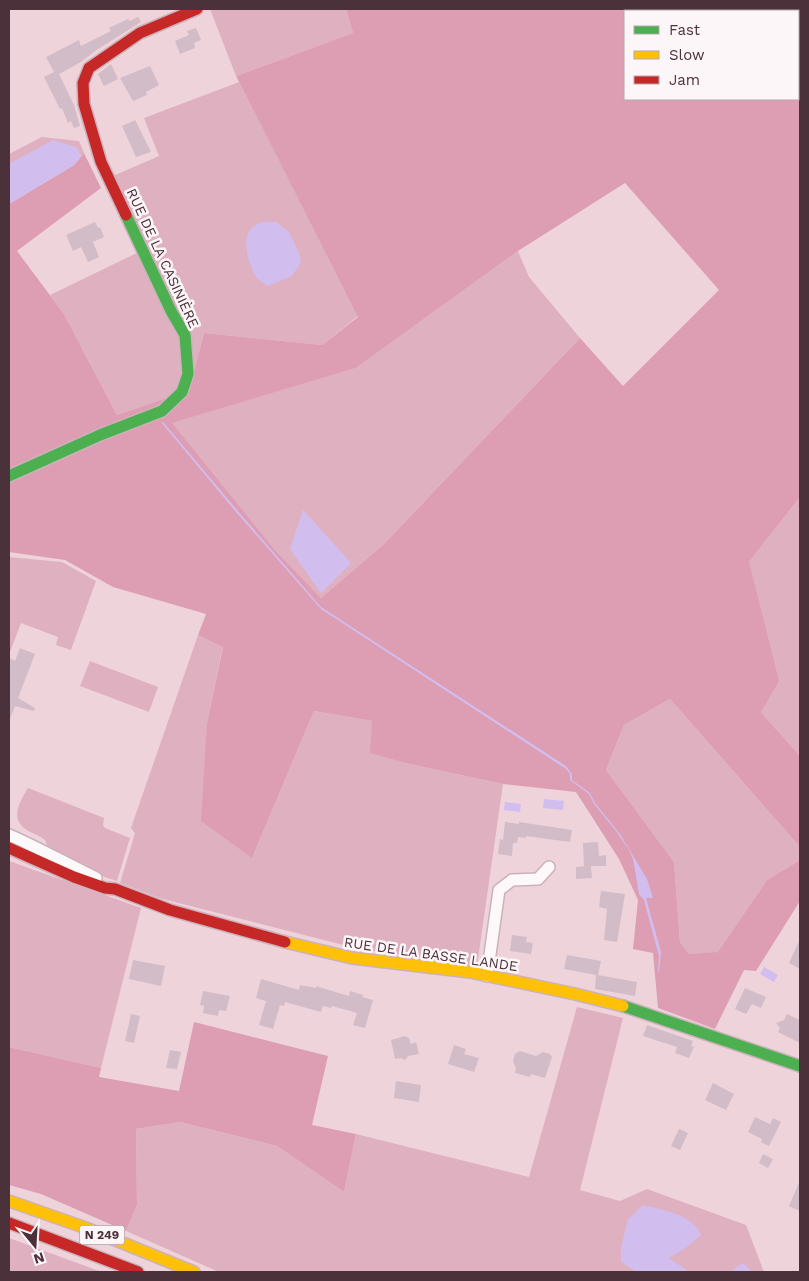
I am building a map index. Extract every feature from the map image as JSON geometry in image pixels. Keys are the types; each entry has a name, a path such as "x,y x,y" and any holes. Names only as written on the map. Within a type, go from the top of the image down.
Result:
{"main road":[{"name":"RUE DE LA CASINIÈRE","path":"9,476 100,435 162,411 182,392 188,374 185,335 171,311 100,162 84,104 83,83 89,68 140,33 197,9"},
{"name":"RUE DE LA BASSE LANDE","path":"9,848 74,877 105,888 115,889 170,910 309,949 352,958 447,968 533,984 627,1007 800,1066"},
{"name":"N 249","path":"9,1201 86,1228 194,1272"},
{"name":"N 249","path":"9,1223 138,1272"}],"street":[{"name":"RUE DE LA BASSE LANDE","path":"9,836 33,845 63,862 106,882 115,889"},
{"path":"487,976 499,890 512,880 538,879 549,867"}],"shaded area":[{"path":"210,9 346,9 353,33 236,76"},
{"path":"346,9 722,9 726,10 624,10 624,100 799,100 799,10 745,10 800,9 800,497 749,562 779,681 761,712 800,756 800,847 670,699 624,725 606,770 674,862 680,942 689,954 718,952 767,880 800,860 800,901 756,971 744,970 715,1029 658,1008 653,953 633,949 638,900 619,859 576,792 503,784 405,763 370,753 372,721 314,711 252,858 201,821 207,723 223,647 198,635 206,614 113,587 65,560 9,552 9,204 74,165 84,153 101,188 17,251 64,314 117,415 189,390 204,333 322,345 358,317 236,76 353,33","holes":["625,183 719,290 623,386 580,338 384,544 321,598 275,550 172,423 356,368 518,251"]},
{"path":"239,82 358,316 322,345 204,333 189,390 117,415 64,314 50,295 147,248 113,176 159,156 144,118"},
{"path":"42,137 79,141 84,153 81,156 76,147 9,164 9,154"},
{"path":"53,140 76,147 81,156 74,165 9,204 9,164"},
{"path":"262,222 276,222 289,232 301,262 292,276 268,286 258,279 254,273 248,257 247,240 253,227"},
{"path":"518,251 529,277 580,338 384,544 321,598 275,550 171,423 356,368"},
{"path":"161,422 163,422 321,607 566,766 572,774 572,780 590,793 595,803 620,834 647,879 653,898 646,898 661,952 659,972 659,956 644,900 639,894 633,859 629,850 594,804 589,794 570,780 570,774 566,769 321,609 236,512"},
{"path":"800,497 800,756 761,712 749,562"},
{"path":"303,510 351,563 321,593 290,549"},
{"path":"9,557 62,562 96,581 71,650 56,645 58,637 21,623 9,655"},
{"path":"198,635 223,646 207,723 252,858 314,711 372,721 371,753 405,763 503,784 477,966 359,949 159,898 120,883 135,833 131,828"},
{"path":"90,661 158,687 149,712 80,686"},
{"path":"670,699 800,847 800,860 767,880 718,953 689,954 680,942 674,862 606,770 624,725"},
{"path":"28,788 104,818 103,825 105,828 130,838 117,881 105,877 48,848 45,840 24,828 20,823 17,813"},
{"path":"544,799 564,801 563,810 543,808"},
{"path":"505,802 521,804 520,812 504,810"},
{"path":"9,861 141,908 101,1068 9,1047"},
{"path":"764,967 778,975 774,982 760,974"},
{"path":"577,1007 623,1018 580,1190 620,1201 647,1189 746,1225 764,1272 219,1272 126,1231 137,1205 136,1129 180,1122 277,1146 344,1192 356,1134 529,1177"},
{"path":"194,1022 328,1056 312,1125 356,1134 344,1192 277,1146 180,1122 136,1129 137,1205 126,1231 41,1194 9,1185 9,1047 101,1068 99,1077 179,1091"},
{"path":"643,1205 676,1214 691,1222 697,1228 701,1235 687,1247 669,1258 689,1272 637,1272 621,1262 621,1248 628,1219"},
{"path":"9,1238 102,1272 9,1272"},
{"path":"743,1263 752,1272 730,1272"}],"building":[{"path":"138,17 141,22 81,62 59,74 74,105 80,126 74,128 71,121 68,123 62,108 60,109 44,77 54,72 46,57 79,40 81,46 111,31 109,28 128,19 130,21"},
{"path":"196,28 201,40 194,43 195,48 180,54 175,41 189,35 187,31"},
{"path":"111,64 118,79 104,86 98,74"},
{"path":"150,66 159,85 146,92 147,95 133,101 120,78"},
{"path":"135,120 151,152 136,157 122,126"},
{"path":"95,222 98,228 100,227 104,237 93,242 99,257 88,262 81,247 73,251 66,235"},
{"path":"20,648 35,654 18,698 35,708 34,711 15,706 10,719 9,658 15,661"},
{"path":"505,822 519,824 519,822 572,830 570,842 526,836 526,838 518,837 517,843 513,843 512,856 498,854 500,839 503,840"},
{"path":"598,842 599,856 606,855 606,866 591,866 592,878 576,879 576,867 586,866 584,866 583,843"},
{"path":"601,891 625,894 617,942 604,940 607,909 599,907"},
{"path":"512,935 527,937 526,942 533,943 531,954 510,951"},
{"path":"800,939 800,969 789,963"},
{"path":"567,955 601,961 598,975 637,982 635,996 595,989 596,975 564,969"},
{"path":"133,960 165,966 161,986 129,979"},
{"path":"261,979 299,990 300,985 316,988 316,986 349,996 350,991 363,995 362,997 373,1000 365,1028 353,1025 357,1013 332,1006 331,1008 323,1006 321,1012 285,1002 284,1006 280,1005 273,1029 259,1025 266,1001 256,998"},
{"path":"745,988 766,997 761,1008 752,1004 746,1014 735,1009"},
{"path":"203,991 230,996 226,1011 219,1010 218,1016 203,1013 204,1006 200,1005"},
{"path":"131,1014 140,1016 134,1043 125,1041"},
{"path":"787,1014 800,1020 800,1043 778,1032 780,1028 776,1023 784,1020"},
{"path":"647,1025 693,1041 691,1046 694,1047 689,1058 675,1053 677,1047 643,1036"},
{"path":"405,1036 409,1038 411,1044 416,1042 419,1054 408,1056 405,1060 401,1058 395,1059 391,1040"},
{"path":"454,1045 466,1049 464,1054 479,1058 474,1072 448,1064"},
{"path":"170,1050 181,1052 177,1069 166,1068"},
{"path":"520,1051 536,1056 543,1052 550,1054 552,1057 545,1078 531,1074 530,1077 515,1073 516,1068 513,1061 515,1054"},
{"path":"396,1081 421,1085 419,1102 394,1098"},
{"path":"713,1083 734,1094 726,1110 705,1100"},
{"path":"755,1117 770,1124 773,1118 781,1122 769,1146 761,1142 762,1139 748,1132"},
{"path":"679,1129 688,1133 680,1150 671,1146"},
{"path":"763,1154 773,1159 768,1168 759,1163"},
{"path":"800,1180 800,1211 789,1206"}],"traffic: fast":[{"path":"9,476 100,435 162,411 182,392 188,374 185,335 171,311 126,215"},
{"path":"623,1006 800,1066"}],"traffic: slow":[{"path":"285,942 352,958 470,972 623,1006"},
{"path":"9,1201 86,1228 194,1272"}],"traffic: jam":[{"path":"126,215 101,162 84,104 83,83 89,68 140,33 197,9"},
{"path":"9,848 74,877 105,888 115,889 170,910 285,942"},
{"path":"9,1223 138,1272"}]}
